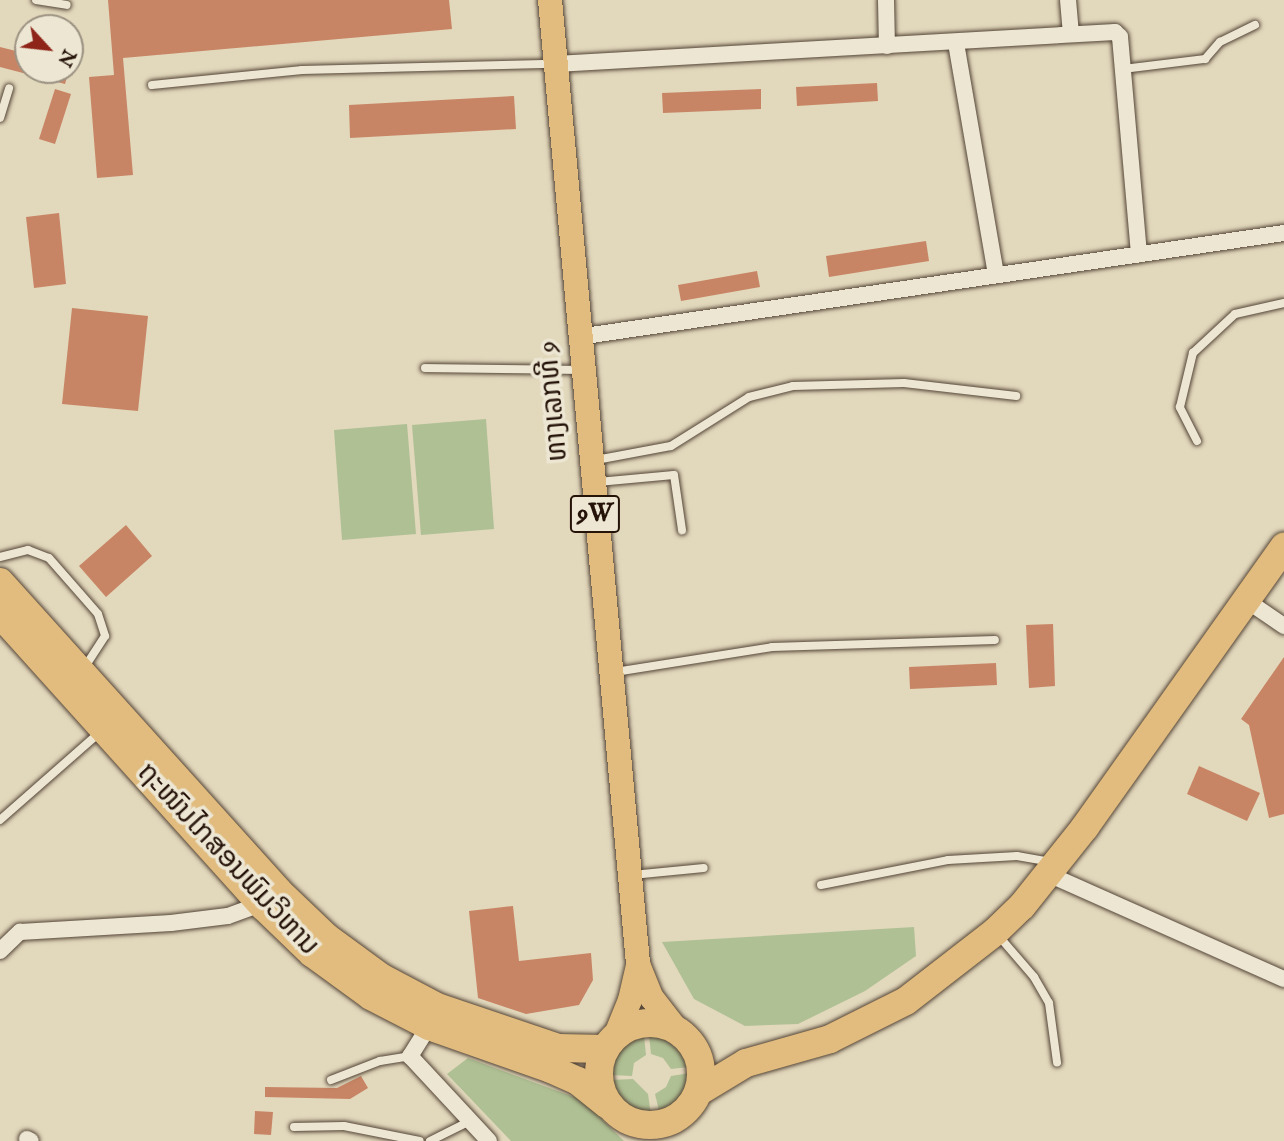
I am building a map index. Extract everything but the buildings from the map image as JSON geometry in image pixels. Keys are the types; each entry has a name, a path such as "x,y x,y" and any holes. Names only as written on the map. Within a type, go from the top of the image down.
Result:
{"highway":[{"path":"615,1111 644,1125 668,1123 695,1098 746,1063 830,1039 906,1001 995,932 1052,868 1284,547"},
{"name":"ຖະໜົນໄກສອນພົມວິຫານ","path":"0,582 75,680 270,898 322,961 371,996 429,1027 579,1081 615,1111"},
{"name":"ຖະໜົນໄກສອນພົມວິຫານ","path":"0,614 75,680 104,728 270,898 382,978 437,1007 558,1048 610,1043"},
{"path":"639,1141 615,1111 598,1078 610,1043 645,1023 684,1036 714,1055 746,1063"},
{"path":"678,1141 701,1075 684,1036"}],"main road":[{"name":"ທາງເລກທີ 9","path":"550,0 590,472 638,964 652,998 684,1036"},
{"name":"ທາງເລກທີ 9","path":"610,1043 630,1000 638,964"}],"street":[{"path":"886,0 887,46"},
{"path":"1068,0 1071,33"},
{"path":"556,64 1115,32 1120,37 1139,254"},
{"path":"956,43 996,275"},
{"path":"578,337 1284,233"},
{"path":"1246,600 1284,626"},
{"path":"1052,868 1284,979"},
{"path":"0,951 20,932 171,923 270,898"},
{"path":"429,1027 410,1056 489,1141"}],"lane":[{"path":"36,0 67,5"},
{"path":"1123,69 1205,59 1220,42 1255,25"},
{"path":"152,85 302,70 556,64"},
{"path":"0,118 9,88"},
{"path":"1197,442 1180,407 1193,353 1235,314 1284,303"},
{"path":"425,368 581,370"},
{"path":"590,472 671,446 749,397 793,386 904,383 1016,396"},
{"path":"590,472 674,475 682,530"},
{"path":"0,557 28,551 49,558 98,614 105,636 75,680"},
{"path":"610,673 772,647 995,640"},
{"path":"0,820 104,728"},
{"path":"821,885 948,860 1017,856 1052,868"},
{"path":"629,875 704,868"},
{"path":"995,932 1034,977 1049,1003 1057,1062"},
{"path":"331,1080 380,1060 410,1056"},
{"path":"430,1141 470,1121"},
{"path":"294,1127 344,1126 420,1141"}],"green space":[{"path":"486,419 494,529 421,535 412,425"},
{"path":"407,424 416,534 342,540 334,430"},
{"path":"914,927 916,956 865,991 798,1024 745,1026 694,999 662,942"},
{"path":"649,1035 674,1042 689,1067 671,1069 663,1058 651,1054"},
{"path":"644,1036 646,1055 634,1063 632,1076 611,1075 617,1054 625,1044"},
{"path":"468,1058 582,1100 624,1141 511,1141 447,1074"},
{"path":"690,1073 682,1100 660,1115 655,1094 666,1087 671,1076"},
{"path":"633,1079 648,1094 651,1115 633,1112 614,1093 610,1080"}]}
